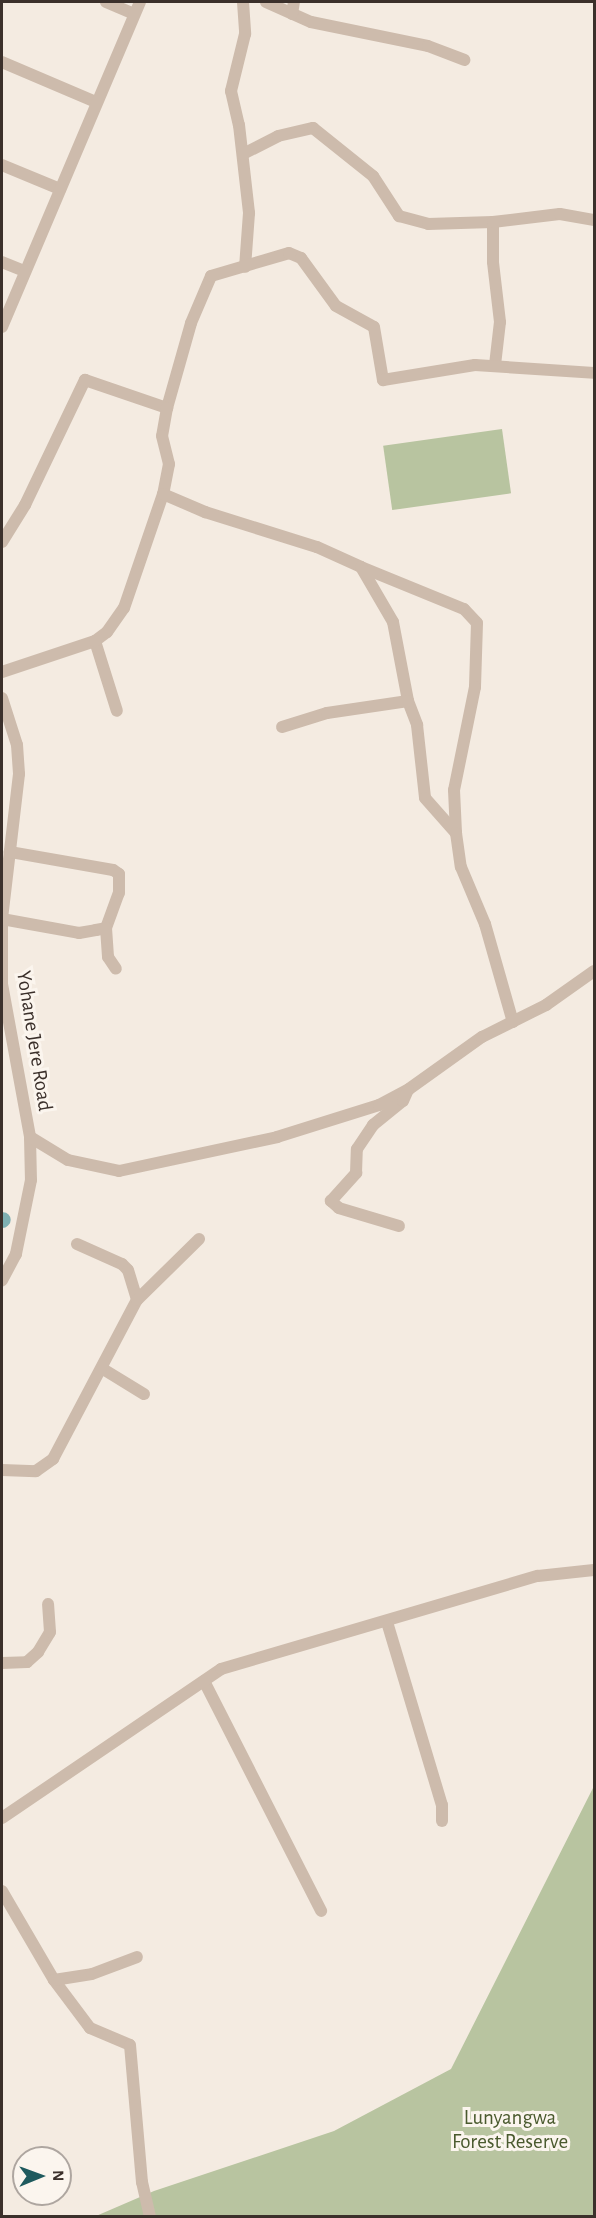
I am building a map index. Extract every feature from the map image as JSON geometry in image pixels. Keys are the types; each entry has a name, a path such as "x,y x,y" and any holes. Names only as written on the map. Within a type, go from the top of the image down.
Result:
{"street":[{"path":"106,2 134,14"},
{"path":"2,327 140,2"},
{"path":"243,2 245,34 231,91 243,154 249,226 245,267"},
{"path":"266,2 293,8 311,22 439,49 464,60"},
{"path":"2,62 96,102"},
{"path":"243,154 278,136 313,128 373,176 399,216 428,224 493,222 560,214 594,220"},
{"path":"2,165 60,189"},
{"path":"493,222 493,262 500,322 495,365"},
{"path":"2,672 95,642 124,608 163,494 170,464 162,436 191,323 207,282 219,273 289,253 301,258 328,299 374,327 383,380 441,369 495,365 594,373"},
{"path":"2,262 24,271"},
{"path":"2,542 25,505 85,380 168,408"},
{"path":"163,494 205,512 317,547 464,609 477,623 475,687 454,790 456,832 461,867 485,924 513,1022"},
{"path":"361,567 393,622 408,701 417,725 425,798 456,832"},
{"path":"95,642 117,711"},
{"name":"Yohane Jere Road","path":"2,698 17,745 19,774 2,919 2,984 30,1137 31,1180 24,1227 16,1254 2,1280"},
{"path":"282,727 327,713 408,701"},
{"path":"10,852 119,874 119,893 106,928 108,957 116,969"},
{"path":"2,919 79,933 106,928"},
{"path":"30,1137 68,1160 99,1169 136,1169 277,1137 379,1105 409,1089 482,1037 513,1022 594,971"},
{"path":"399,1226 339,1208 331,1201 356,1173 357,1149 374,1125 403,1101 409,1089"},
{"path":"2,1470 36,1471 53,1459 103,1369 137,1300 199,1239"},
{"path":"77,1244 122,1264 128,1270 137,1300"},
{"path":"103,1369 144,1394"},
{"path":"2,1818 221,1669 538,1576 594,1570"},
{"path":"2,1663 27,1662 38,1652 50,1632 48,1604"},
{"path":"387,1622 442,1805 442,1821"},
{"path":"204,1681 321,1911"},
{"path":"2,1891 54,1980 90,2028 130,2045 142,2182 150,2217"},
{"path":"54,1980 92,1974 137,1957"}],"green space":[{"path":"502,429 511,493 392,510 383,446"},
{"name":"Lunyangwa Forest Reserve","path":"594,1786 594,2216 96,2216 154,2191 334,2131 451,2069"}]}
